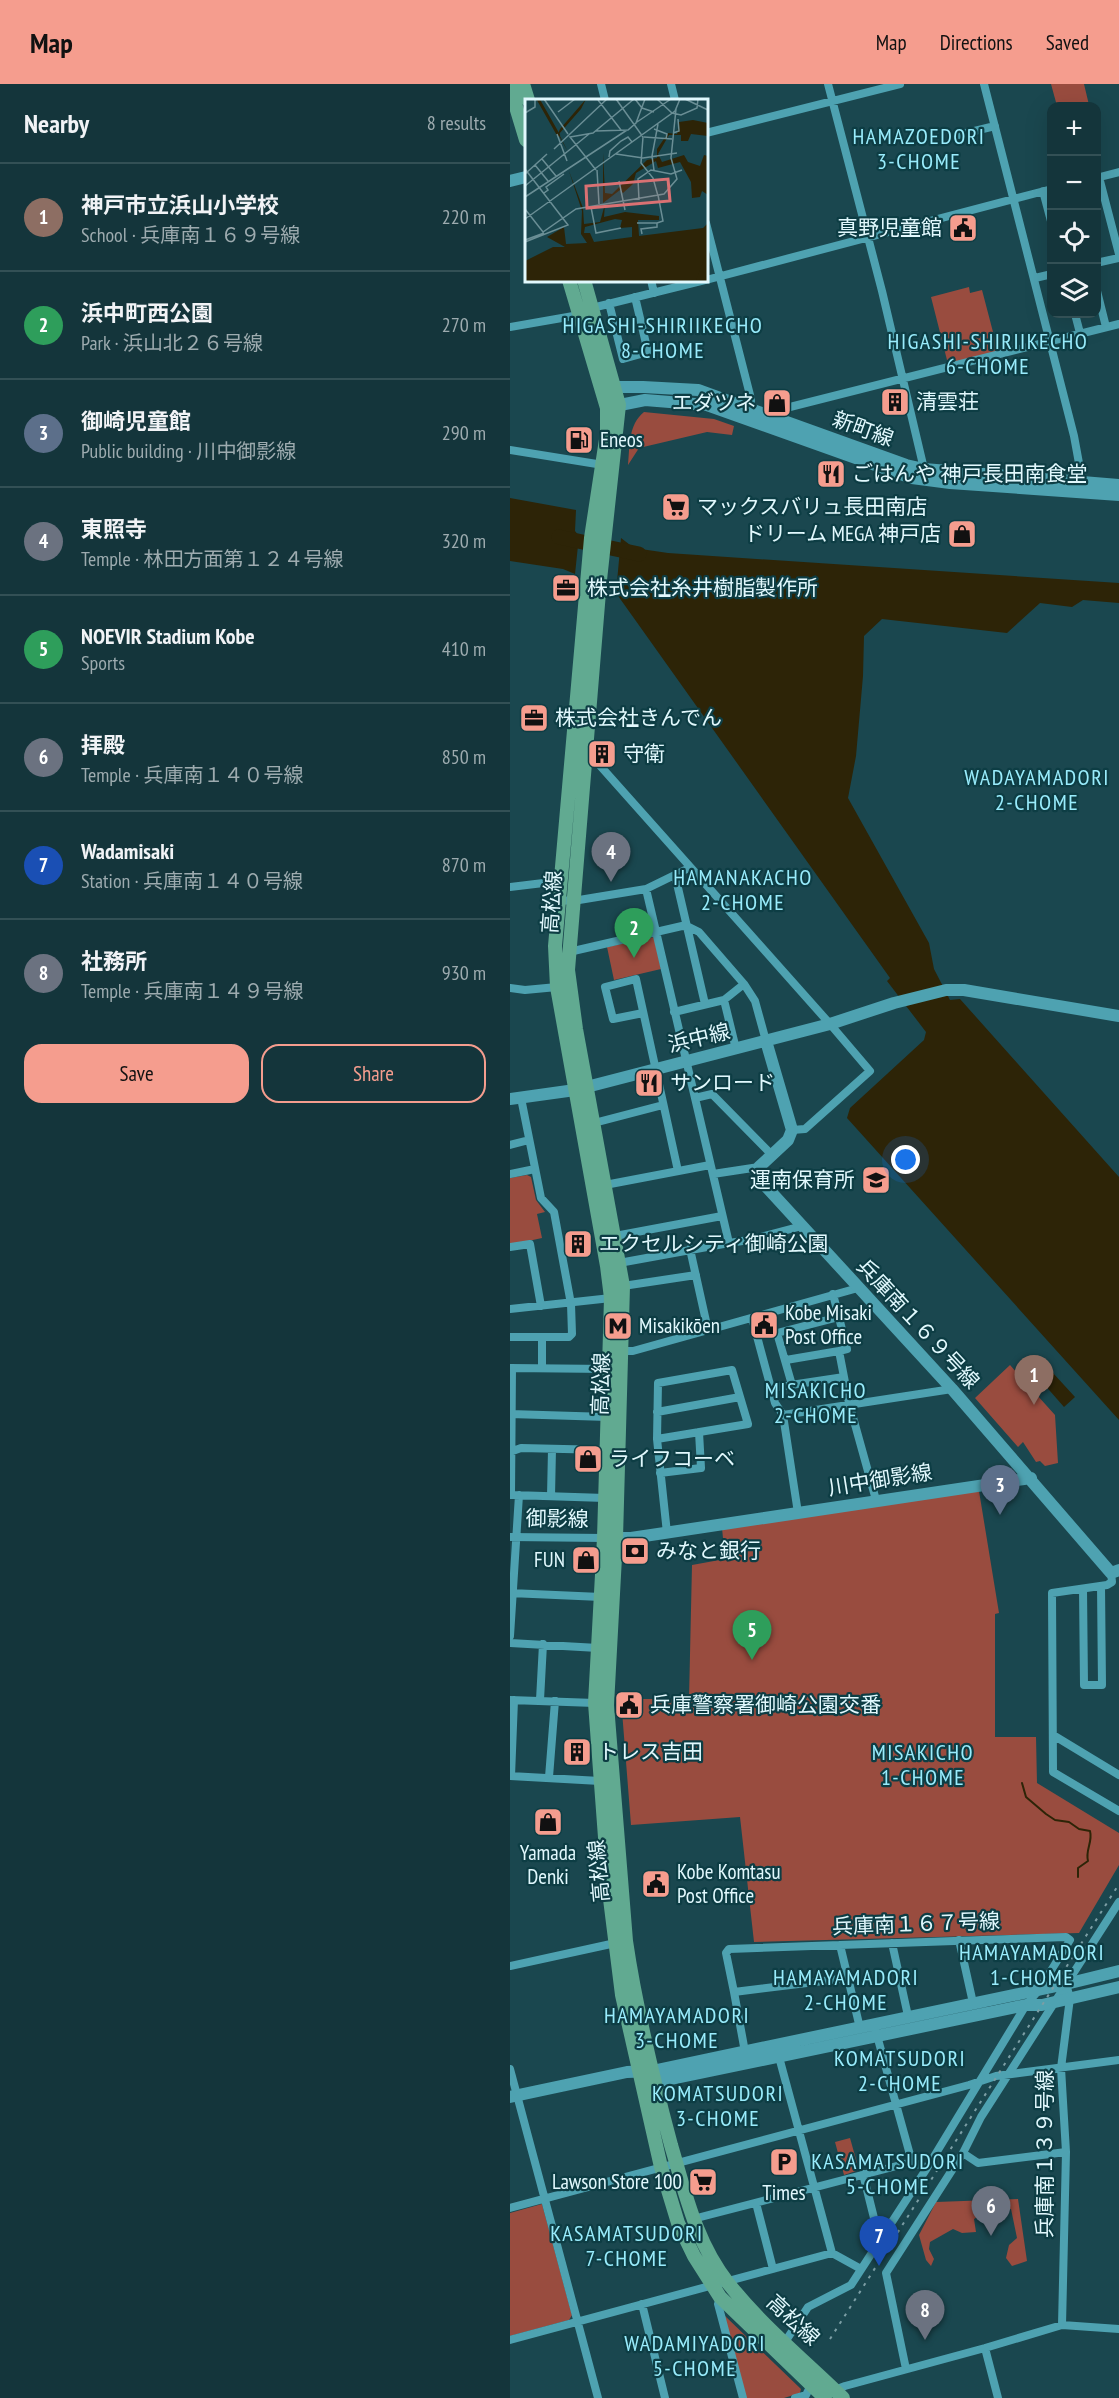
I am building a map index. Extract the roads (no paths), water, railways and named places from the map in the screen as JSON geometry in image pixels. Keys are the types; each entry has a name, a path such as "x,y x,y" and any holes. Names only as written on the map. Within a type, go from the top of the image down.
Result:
{"main road":[{"path":"523,84 528,99"},
{"path":"510,87 525,137"},
{"name":"高松線","path":"570,282 579,315 613,406 594,578 572,740 555,946 557,987 581,1088 594,1123 623,1286 617,1351 607,1705 622,1995 693,2219 720,2288 748,2306 785,2342 832,2396"},
{"name":"高松線","path":"585,282 608,389"},
{"name":"高松線","path":"598,539 603,465 613,406"},
{"name":"高松線","path":"594,578 586,750 568,970 581,1088 617,1351 609,1369 605,1498 610,1538 601,1597 595,1703 600,1781 620,1942"},
{"name":"高松線","path":"647,2078 661,2167 678,2223 694,2256 808,2393 832,2396"}],"street":[{"path":"601,84 605,99"},
{"path":"671,84 675,99"},
{"path":"828,84 924,469"},
{"path":"984,84 1074,436 1083,487"},
{"path":"708,133 895,85"},
{"path":"958,135 995,126"},
{"path":"1101,176 1119,172"},
{"path":"510,181 525,177"},
{"path":"1101,188 1119,256 1101,261"},
{"path":"708,280 1047,190"},
{"path":"708,231 750,395 751,401 747,408"},
{"path":"1035,278 1047,275"},
{"path":"652,282 654,292"},
{"path":"592,308 697,282"},
{"path":"609,303 623,358 648,352 635,297"},
{"path":"1101,305 1107,327"},
{"path":"510,327 579,315"},
{"path":"1076,318 1080,333"},
{"path":"776,419 786,408 1119,324"},
{"name":"新町線","path":"608,389 698,390 906,465 1083,487 1119,495"},
{"name":"新町線","path":"613,406 645,400 707,405 912,478 950,483 1083,487 1119,485"},
{"path":"510,450 603,465"},
{"path":"572,740 586,750 689,868 830,1023 870,1071 805,1129 792,1130"},
{"path":"558,900 573,901 645,889 689,868"},
{"path":"675,875 705,1005"},
{"path":"510,887 560,881"},
{"path":"645,889 729,1243"},
{"path":"569,952 687,927 699,932 744,984 755,1001 792,1130 788,1140 759,1167 712,1174"},
{"path":"643,1013 613,1019 605,987 636,979 678,1171"},
{"path":"674,1012 724,1000 744,984"},
{"path":"510,988 525,990 557,987"},
{"name":"浜中線","path":"516,1099 581,1088 736,1049 946,990 964,990 1119,1016"},
{"path":"724,1000 736,1049"},
{"path":"695,1098 712,1094 772,1155"},
{"path":"510,1337 569,1337 572,1334 570,1304 554,1212 541,1198 529,1140 516,1099"},
{"path":"594,1123 663,1105"},
{"path":"510,1145 529,1140"},
{"path":"605,1185 710,1165"},
{"name":"兵庫南１６９号線","path":"759,1167 760,1180 1031,1478"},
{"path":"510,1174 535,1169"},
{"path":"615,1236 722,1216"},
{"path":"619,1263 749,1240 802,1226"},
{"path":"510,1247 530,1244 541,1306"},
{"path":"690,1249 708,1330"},
{"path":"623,1286 696,1275"},
{"path":"617,1351 633,1351 858,1288"},
{"path":"786,1360 847,1348 833,1294"},
{"path":"510,1309 611,1298"},
{"path":"792,1385 777,1333 839,1317"},
{"path":"752,1318 775,1403 783,1414 798,1513"},
{"path":"542,1337 542,1368"},
{"path":"839,1351 849,1403 876,1500"},
{"path":"510,1636 513,1537 511,1368 609,1369"},
{"path":"657,1439 748,1424 732,1370 658,1383 657,1439 667,1533"},
{"path":"771,1389 844,1377"},
{"path":"783,1414 951,1389"},
{"path":"657,1412 740,1397"},
{"path":"511,1414 608,1417"},
{"path":"660,1473 701,1468 699,1432"},
{"path":"511,1452 521,1448 606,1450"},
{"path":"551,1496 552,1449"},
{"path":"1031,1478 1115,1572 1112,1582 1101,1586 1052,1593 1053,1772 1119,1812"},
{"name":"川中御影線","path":"610,1538 667,1533 1031,1478"},
{"path":"513,1495 605,1498"},
{"name":"御影線","path":"513,1537 610,1538"},
{"path":"1083,1589 1084,1685 1102,1685 1101,1586"},
{"path":"511,1593 601,1597"},
{"path":"510,1643 598,1648"},
{"path":"540,1700 543,1644"},
{"path":"1084,1646 1101,1647"},
{"path":"595,1703 512,1700 510,1776 600,1781"},
{"path":"549,1777 555,1701"},
{"path":"1053,1735 1119,1775"},
{"path":"906,2369 886,2273 963,2153 981,2117 1119,1902"},
{"name":"兵庫南１６７号線","path":"734,1992 726,1953 729,1949 1066,1936 1070,1940 1039,1990 1026,2005 927,2168 851,2285 808,2307 785,2342"},
{"path":"959,1940 973,2003"},
{"path":"510,1966 620,1942"},
{"path":"892,1943 908,2016"},
{"path":"840,1945 860,2028"},
{"path":"647,2078 745,2052 860,2028 875,2030 908,2016 1039,1990 1119,1971"},
{"path":"745,2052 734,1992 848,1978"},
{"name":"兵庫南１３９号線","path":"1062,2325 1066,2152 1061,2068 1070,1998 1066,1984"},
{"path":"514,2096 627,2072 647,2078 779,2057 875,2030 1056,2002 1119,1987"},
{"path":"875,2030 912,2162"},
{"path":"779,2057 832,2253"},
{"path":"510,2208 980,2081 1119,2060"},
{"path":"510,2069 514,2096 598,2398"},
{"path":"963,2153 978,2163 1066,2152"},
{"path":"693,2219 912,2162 927,2168"},
{"path":"863,2174 877,2230 883,2236"},
{"path":"756,2203 773,2269"},
{"path":"510,2340 642,2304 720,2288 773,2269 832,2253 861,2269"},
{"path":"720,2288 718,2304 743,2398"},
{"path":"642,2304 665,2398"},
{"path":"832,2396 906,2369 1062,2325 1119,2329"},
{"path":"985,2348 998,2398"},
{"path":"795,2398 808,2393"}],"waterway":[{"path":"559,537 639,554"},
{"path":"1022,1783 1026,1797 1046,1814 1055,1820 1069,1822 1079,1829 1090,1831 1088,1861 1078,1868 1078,1877"}],"railway":[{"path":"830,2339 1119,1884"}],"place":[{"name":"真野児童館","path":"963,228"},
{"name":"清雲荘","path":"895,402"},
{"name":"エダツネ","path":"777,403"},
{"name":"Eneos","path":"579,440"},
{"name":"ごはんや 神戸長田南食堂","path":"831,474"},
{"name":"マックスバリュ長田南店","path":"676,507"},
{"name":"ドリーム MEGA 神戸店","path":"962,534"},
{"name":"株式会社糸井樹脂製作所","path":"566,588"},
{"name":"株式会社きんでん","path":"534,718"},
{"name":"守衛","path":"602,754"},
{"name":"東照寺","path":"611,882"},
{"name":"浜中町西公園","path":"634,958"},
{"name":"サンロード","path":"649,1083"},
{"name":"運南保育所","path":"876,1180"},
{"name":"エクセルシティ御崎公園","path":"578,1244"},
{"name":"Kobe Misaki Post Office","path":"764,1325"},
{"name":"Misakikōen","path":"618,1326"},
{"name":"神戸市立浜山小学校","path":"1034,1405"},
{"name":"ライフコーベ","path":"588,1459"},
{"name":"御崎児童館","path":"1000,1515"},
{"name":"みなと銀行","path":"635,1551"},
{"name":"FUN","path":"586,1560"},
{"name":"NOEVIR Stadium Kobe","path":"752,1660"},
{"name":"兵庫警察署御崎公園交番","path":"629,1705"},
{"name":"トレス吉田","path":"577,1752"},
{"name":"Yamada Denki","path":"548,1822"},
{"name":"Kobe Komtasu Post Office","path":"656,1884"},
{"name":"Times","path":"784,2162"},
{"name":"Lawson Store 100","path":"703,2182"},
{"name":"拝殿","path":"991,2236"},
{"name":"Wadamisaki","path":"879,2266"},
{"name":"社務所","path":"925,2340"}],"district":[{"name":"HAMAZOEDORI 3-CHOME","path":"919,148"},
{"name":"HIGASHI-SHIRIIKECHO 8-CHOME","path":"663,338"},
{"name":"HIGASHI-SHIRIIKECHO 6-CHOME","path":"988,354"},
{"name":"WADAYAMADORI 2-CHOME","path":"1037,790"},
{"name":"HAMANAKACHO 2-CHOME","path":"743,890"},
{"name":"MISAKICHO 2-CHOME","path":"816,1402"},
{"name":"MISAKICHO 1-CHOME","path":"923,1764"},
{"name":"HAMAYAMADORI 1-CHOME","path":"1032,1964"},
{"name":"HAMAYAMADORI 2-CHOME","path":"846,1990"},
{"name":"HAMAYAMADORI 3-CHOME","path":"677,2028"},
{"name":"KOMATSUDORI 2-CHOME","path":"900,2070"},
{"name":"KOMATSUDORI 3-CHOME","path":"718,2106"},
{"name":"KASAMATSUDORI 5-CHOME","path":"888,2174"},
{"name":"KASAMATSUDORI 7-CHOME","path":"627,2246"},
{"name":"WADAMIYADORI 5-CHOME","path":"695,2356"}]}
